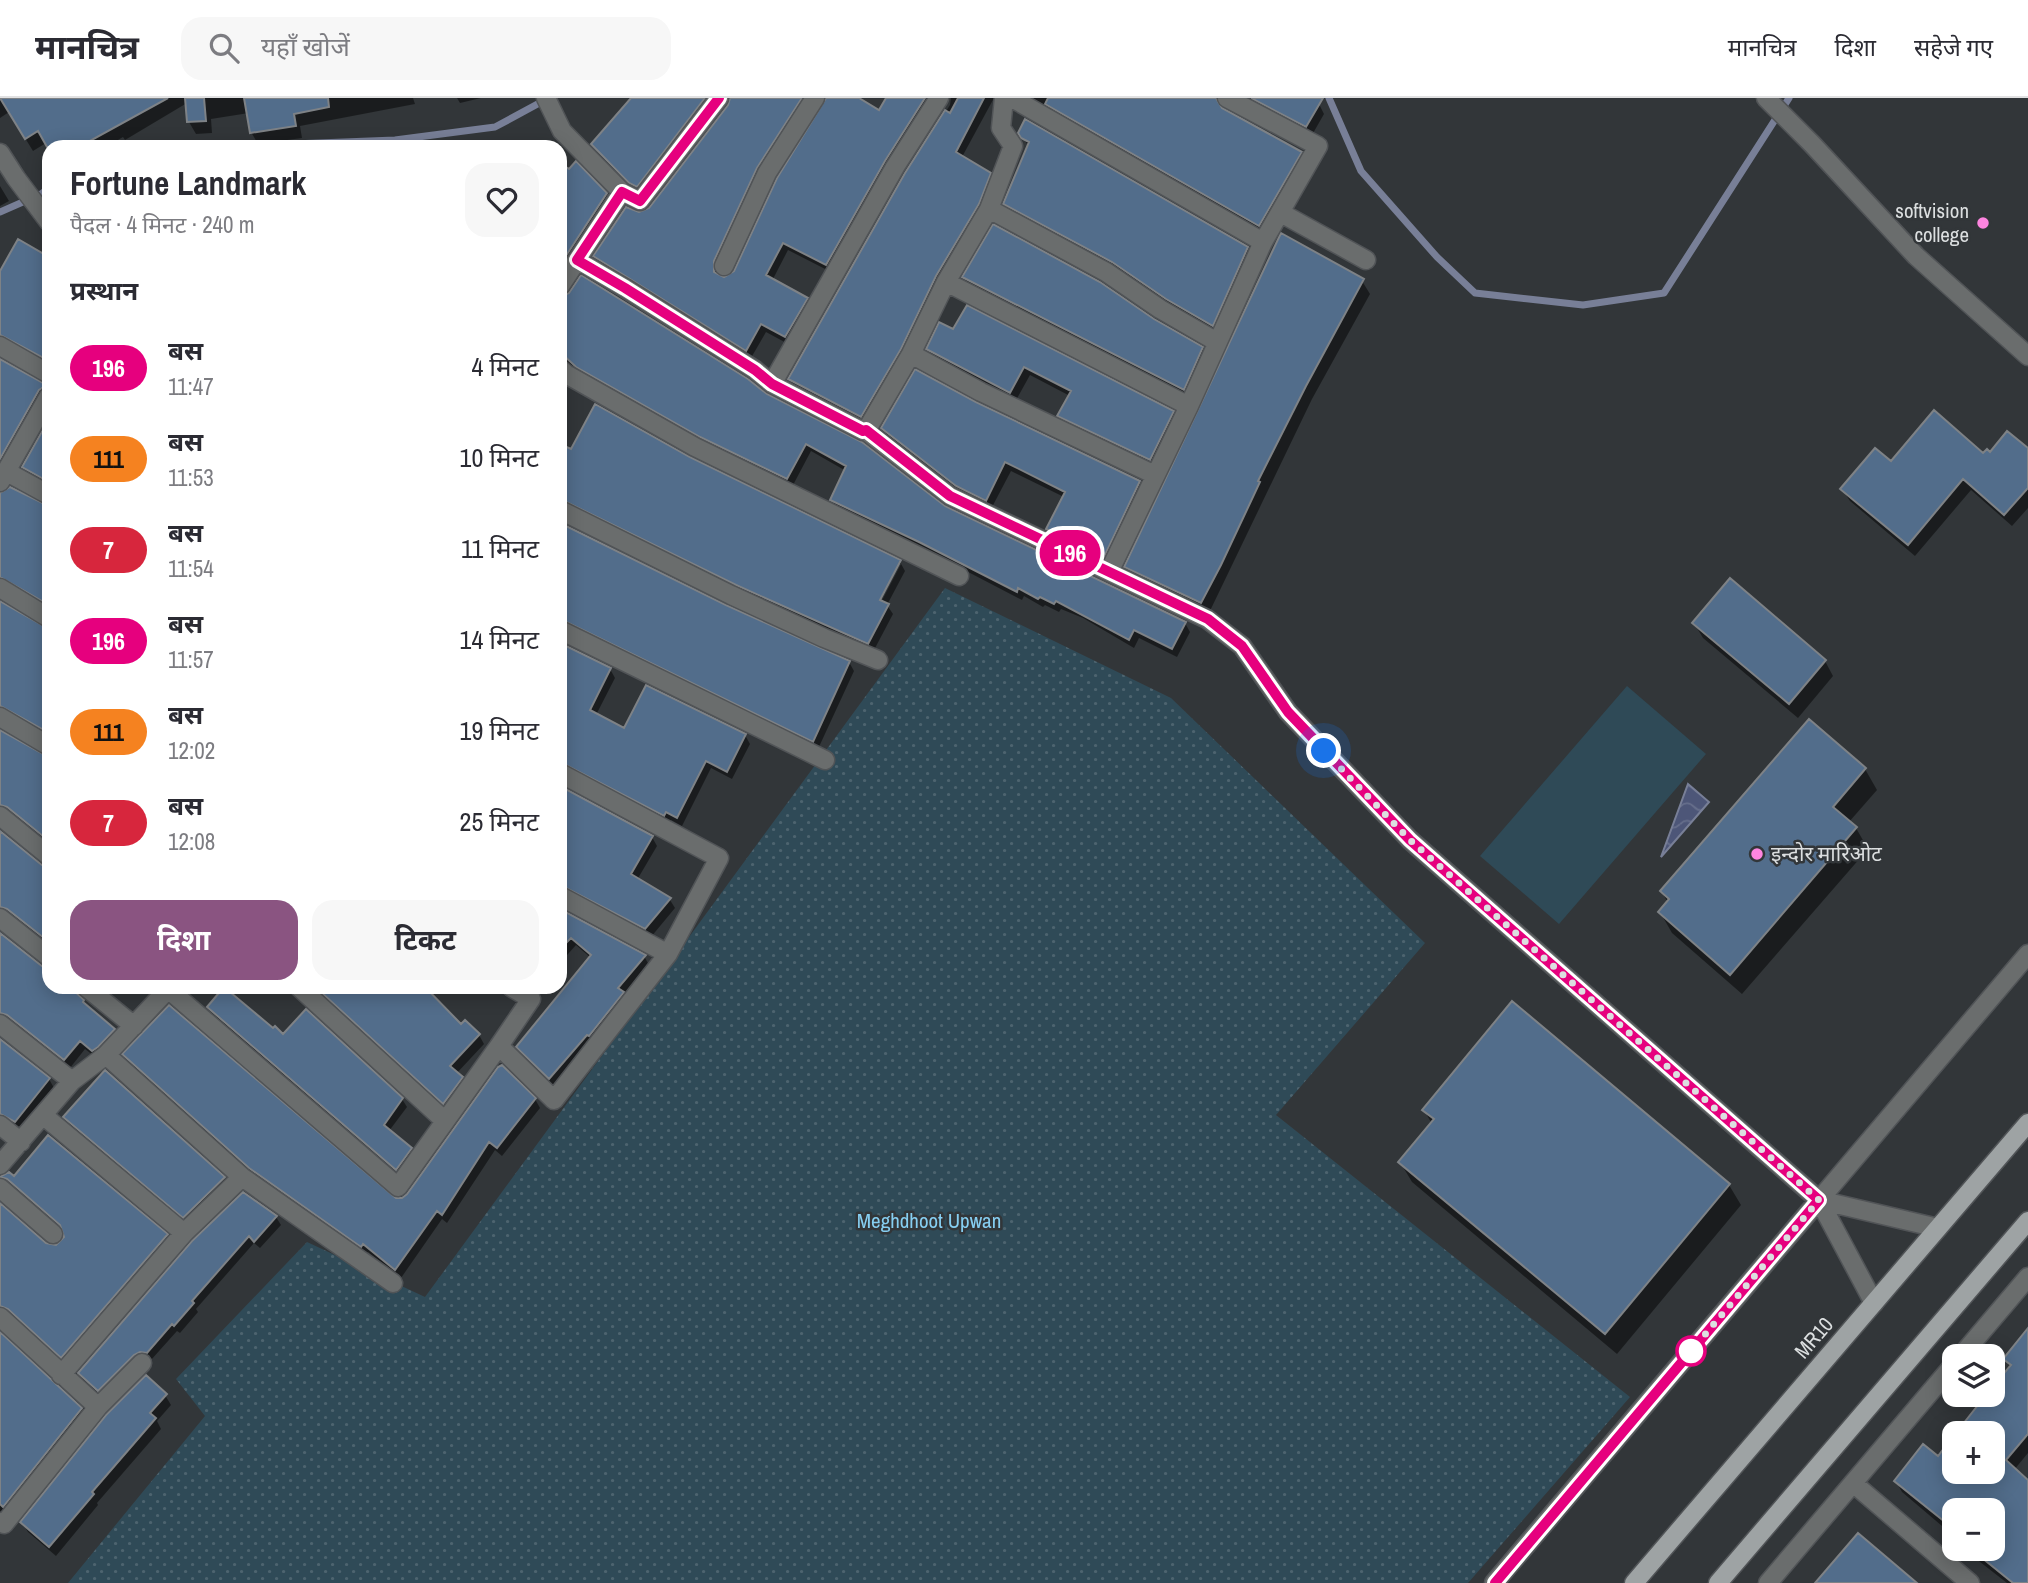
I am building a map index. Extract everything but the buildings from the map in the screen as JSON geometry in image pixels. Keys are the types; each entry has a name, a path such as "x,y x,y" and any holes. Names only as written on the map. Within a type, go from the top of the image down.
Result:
{"main road":[{"name":"MR10","path":"1634,1583 2028,1123"},
{"path":"1718,1583 2028,1221"}],"street":[{"path":"546,98 562,131 622,192 640,201 719,98"},
{"path":"724,266 767,173 815,98"},
{"path":"772,384 895,167 939,98"},
{"path":"866,430 912,354 946,282 989,209 1013,146 1001,128 1004,98"},
{"path":"1012,98 1263,242"},
{"path":"1109,572 1189,406 1263,242 1318,146 1227,98"},
{"path":"1767,99 1916,256 2028,356"},
{"path":"0,153 42,213"},
{"path":"567,275 622,192"},
{"path":"989,209 1106,272 1160,309 1217,342"},
{"path":"1281,213 1366,260"},
{"path":"577,260 720,347 772,384 863,431 866,430 950,496 1208,619 1242,646 1288,712 1410,840 1819,1200 1874,1303"},
{"path":"946,282 1189,406"},
{"path":"0,346 42,370"},
{"path":"912,354 981,392 1154,475"},
{"path":"567,375 695,447 959,576"},
{"path":"42,408 3,477 42,492"},
{"path":"567,513 731,595 878,660"},
{"path":"0,588 42,614"},
{"path":"567,633 825,760"},
{"path":"0,717 42,743"},
{"path":"499,1046 554,1100 668,954 719,858 567,777"},
{"path":"0,816 42,850"},
{"path":"567,900 668,954"},
{"path":"0,918 42,951"},
{"path":"1494,1583 2028,954"},
{"path":"95,994 134,1026"},
{"path":"0,1165 72,1081 106,1055 163,994"},
{"path":"176,994 398,1187 531,999 523,994"},
{"path":"307,994 445,1121"},
{"path":"0,1024 72,1081"},
{"path":"106,1055 242,1177 393,1283"},
{"path":"44,1116 184,1233"},
{"path":"0,1125 21,1142"},
{"path":"61,1375 184,1233 242,1177"},
{"path":"0,1188 53,1234"},
{"path":"1819,1200 1938,1228"},
{"path":"1971,1344 2028,1277"},
{"path":"0,1317 98,1407"},
{"path":"0,1522 4,1524 98,1407 142,1363"},
{"path":"1768,1583 1942,1378"},
{"path":"1853,1483 1970,1583"}],"green space":[{"name":"Meghdhoot Upwan","path":"945,588 1171,698 1425,943 1276,1115 1630,1397 1468,1583 68,1583 205,1416 176,1379 307,1242 425,1297"},
{"path":"1627,686 1706,754 1559,924 1480,856"}],"water":[{"path":"1688,784 1709,802 1661,857"}],"waterway":[{"path":"1329,98 1361,171 1437,257 1475,293 1583,305 1664,293 1789,98"},
{"path":"395,140 495,127 545,100"},
{"path":"0,212 42,193"}],"bus line":[{"name":"196","path":"719,98 640,201 622,192 577,260 755,370 772,384 863,431 866,430 950,496 1208,619 1242,646 1288,712 1410,840 1819,1200 1495,1583"}],"place":[{"name":"softvision college","path":"1983,223"},
{"name":"इन्दोर मारिओट","path":"1757,854"}],"route":[{"path":"1324,751 1410,840 1819,1200 1691,1351"}]}
